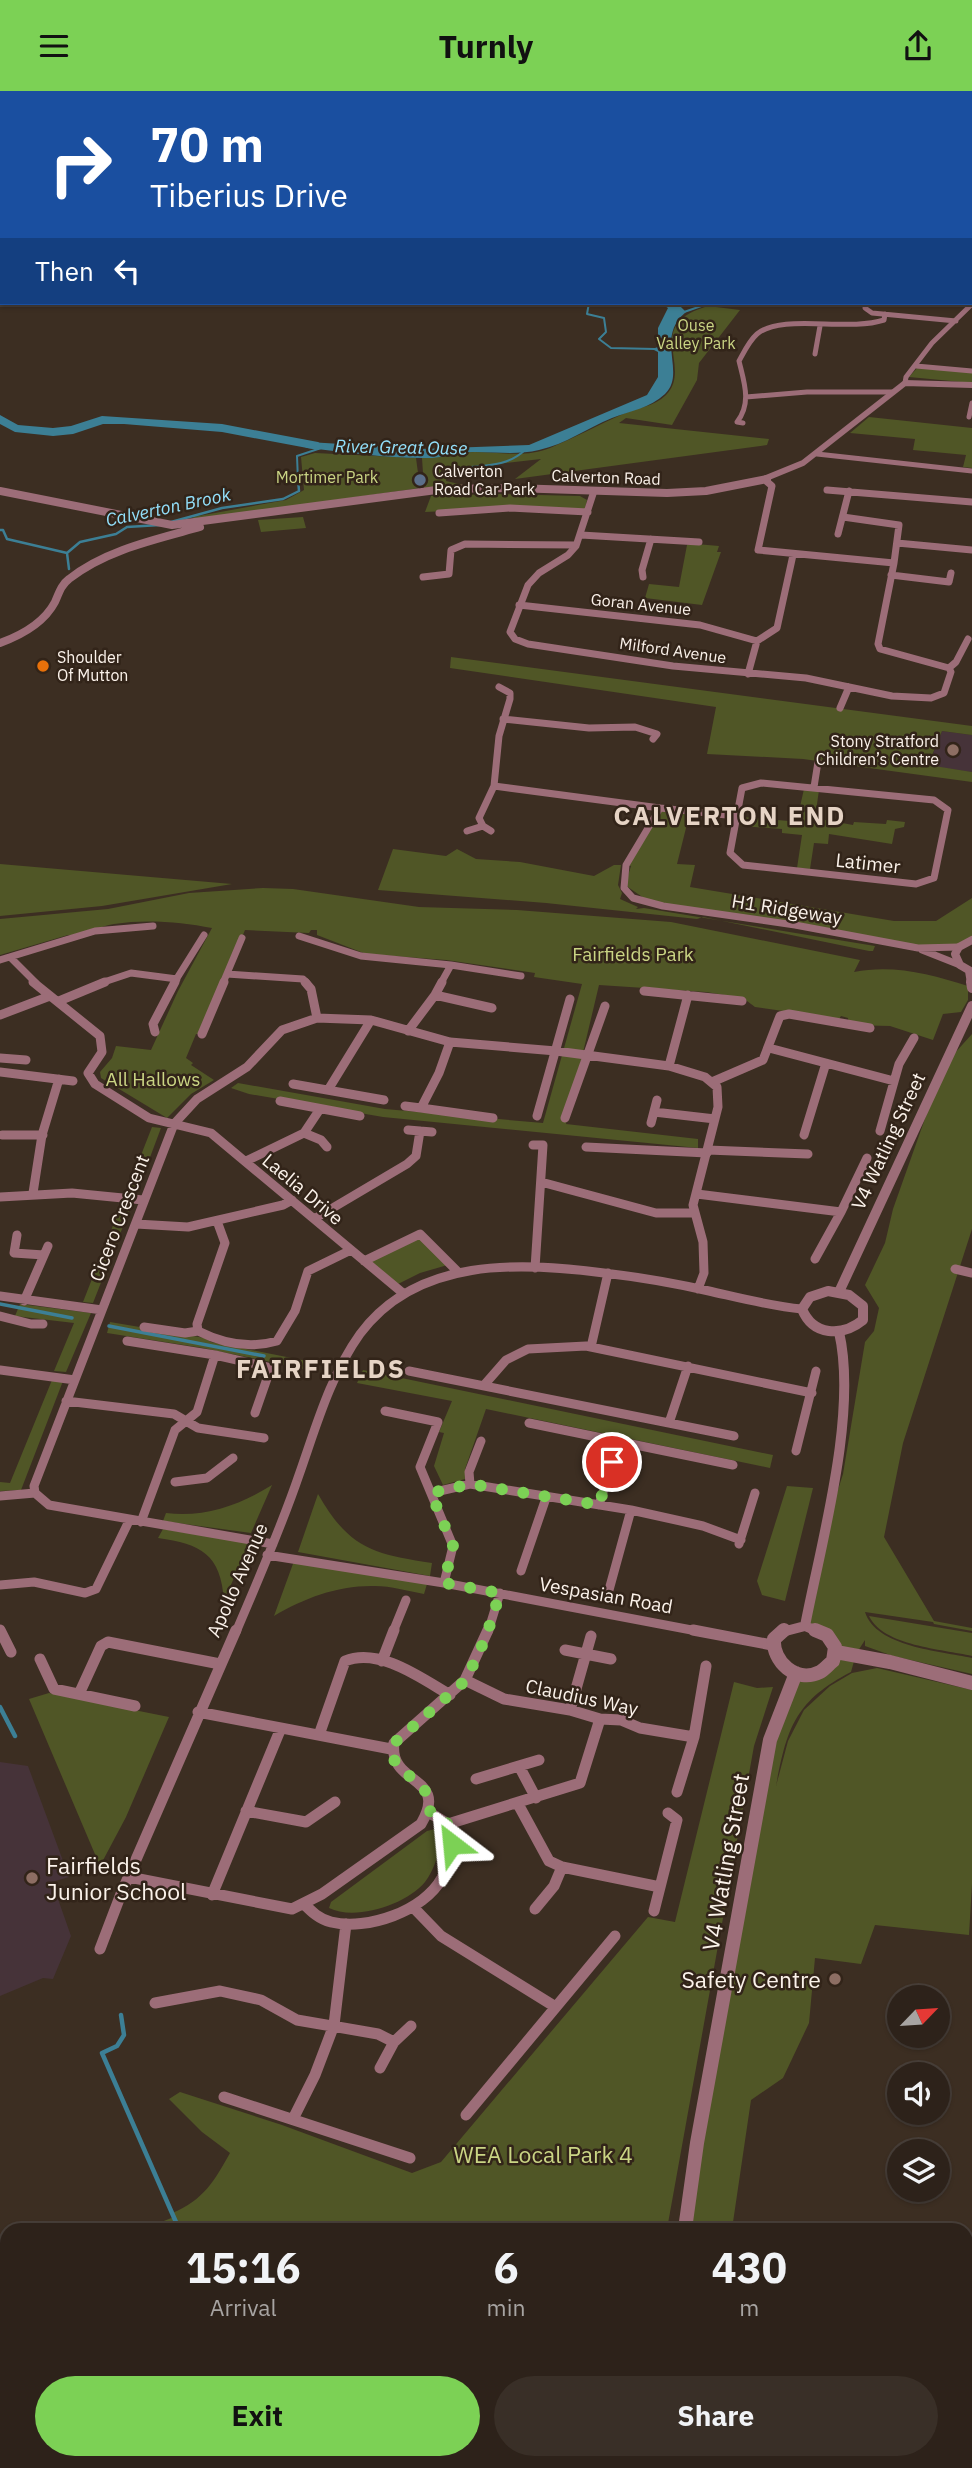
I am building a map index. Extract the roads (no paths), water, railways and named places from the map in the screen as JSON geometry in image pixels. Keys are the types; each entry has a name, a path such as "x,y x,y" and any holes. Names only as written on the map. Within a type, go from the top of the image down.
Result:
{"street":[{"path":"865,305 872,313 956,321"},
{"path":"971,305 932,343 906,377 905,383 972,385"},
{"path":"737,422 744,415 746,397 739,362 757,334 781,325 862,327 884,320 885,314"},
{"path":"815,354 820,326"},
{"path":"916,366 972,371"},
{"name":"Calverton Road","path":"233,517 444,489 667,493 706,491 765,480 786,473 817,454 905,383"},
{"path":"746,397 807,392 892,392"},
{"path":"969,417 972,403"},
{"path":"817,454 972,471"},
{"path":"765,480 772,486 757,547 764,552 894,563"},
{"path":"827,490 972,502"},
{"path":"0,491 165,524 233,517"},
{"name":"Milford Avenue","path":"594,491 576,545 569,554 529,583 510,632 515,639 528,644 748,674 806,678 892,697 938,697 944,693 951,672 949,668 968,639"},
{"path":"838,534 849,491"},
{"path":"439,513 510,508 588,512"},
{"path":"0,643 19,636 42,620 54,604 60,588 69,579 126,551 233,517"},
{"path":"843,517 898,525 894,563 878,644 880,649 949,668"},
{"path":"165,524 176,534"},
{"path":"581,535 699,542"},
{"path":"643,577 642,570 651,539"},
{"path":"897,543 972,550"},
{"path":"423,577 449,574 451,550 465,544 576,545"},
{"path":"748,674 757,641 778,628 793,555"},
{"path":"891,575 949,586 951,573"},
{"name":"Goran Avenue","path":"519,605 700,625 757,641"},
{"path":"491,831 483,826 479,818 494,786 499,738 510,701 510,693 499,687"},
{"path":"840,708 849,687"},
{"path":"503,719 589,728 635,727 657,734 653,739"},
{"path":"814,787 818,762"},
{"name":"Latimer","path":"761,783 814,787 934,800 948,810 934,878 916,884 743,865 730,853 742,788 761,783"},
{"path":"494,786 736,816"},
{"name":"H1 Ridgeway","path":"660,808 626,865 625,885 629,895 651,903 918,948 959,947"},
{"path":"467,831 483,826"},
{"path":"0,960 101,929 123,925 153,926"},
{"path":"155,1032 153,1024 204,936"},
{"path":"299,936 375,958 451,965 521,976"},
{"path":"202,1034 242,938"},
{"path":"972,940 959,947 955,954 967,969 972,988"},
{"name":"H1 Ridgeway","path":"918,948 967,969"},
{"path":"10,957 50,996 59,1001 131,973 177,979"},
{"path":"408,1031 435,995 451,965"},
{"path":"227,974 303,979 311,989 317,1018"},
{"path":"644,991 743,1001"},
{"path":"435,995 492,1008"},
{"path":"669,1066 688,995"},
{"path":"0,1015 50,996"},
{"path":"537,1116 570,999"},
{"name":"Laelia Drive","path":"59,1001 100,1036 105,1045 99,1060 88,1073 89,1078 156,1121 211,1133 404,1294"},
{"path":"565,1118 605,1006"},
{"name":"V4 Watling Street","path":"839,1292 972,1006"},
{"path":"698,1289 704,1273 703,1242 693,1205 715,1119 718,1097 712,1082 763,1060 779,1016 789,1014 870,1028"},
{"name":"Cicero Crescent","path":"35,1493 34,1486 66,1401 174,1124 197,1099 247,1067 282,1030 317,1018 371,1020 450,1042 556,1051 669,1066 712,1082"},
{"path":"328,1090 371,1020"},
{"path":"880,1131 899,1064 914,1038"},
{"path":"421,1108 439,1073 450,1042"},
{"path":"769,1048 894,1081"},
{"path":"0,1058 26,1061"},
{"path":"804,1135 826,1063"},
{"path":"0,1072 73,1081"},
{"path":"33,1193 33,1175 49,1102 59,1079"},
{"path":"293,1084 384,1100"},
{"path":"651,1123 657,1100"},
{"path":"280,1101 360,1116"},
{"path":"405,1106 493,1118"},
{"path":"246,1161 304,1133 320,1109"},
{"path":"654,1112 715,1119"},
{"path":"408,1130 432,1132"},
{"path":"314,1219 407,1164 416,1156 420,1131"},
{"path":"304,1133 321,1140 327,1147"},
{"path":"1,1135 43,1135"},
{"path":"533,1145 543,1145 535,1268"},
{"path":"586,1147 808,1154"},
{"path":"815,1259 867,1158"},
{"path":"541,1182 656,1213 694,1213"},
{"path":"0,1197 33,1193 72,1193 144,1201"},
{"path":"697,1194 841,1212"},
{"path":"136,1224 188,1227 283,1205 292,1200"},
{"path":"198,1331 197,1324 225,1243 217,1221"},
{"path":"364,1261 420,1234 458,1272"},
{"path":"17,1235 14,1253 44,1255"},
{"path":"24,1301 48,1246"},
{"path":"144,1327 185,1333 198,1331 207,1336 261,1346 277,1341 295,1311 308,1271 351,1250"},
{"name":"Apollo Avenue","path":"100,1949 198,1712 273,1544 345,1356 366,1326 404,1294 427,1282 458,1272 535,1268 608,1273 698,1289 760,1304 802,1309"},
{"path":"955,1269 972,1273"},
{"path":"591,1347 608,1273"},
{"path":"828,1291 839,1292 857,1300 864,1313 857,1326 839,1332 817,1328 804,1316 802,1309 810,1297 828,1291"},
{"path":"0,1296 102,1310"},
{"path":"0,1317 43,1324"},
{"path":"805,1626 834,1475 845,1393 846,1369 839,1332"},
{"path":"127,1341 215,1355 271,1370 255,1413"},
{"path":"485,1384 504,1359 526,1349 547,1345 591,1347 813,1393"},
{"path":"141,1523 166,1481 175,1430 197,1412 215,1355"},
{"path":"669,1423 688,1366"},
{"path":"0,1370 75,1380"},
{"path":"409,1371 485,1384 734,1436"},
{"path":"796,1451 813,1393 816,1371"},
{"path":"66,1401 174,1413 198,1429 264,1438"},
{"path":"385,1411 438,1422 421,1467 422,1478 453,1546 444,1583"},
{"path":"529,1423 733,1465"},
{"path":"470,1484 469,1472 481,1441"},
{"path":"599,1505 619,1441"},
{"path":"166,1481 196,1481 213,1476 233,1458"},
{"path":"431,1493 470,1484 631,1510 702,1525 740,1542 755,1493"},
{"path":"0,1496 35,1493 49,1505 273,1544"},
{"path":"521,1571 546,1498"},
{"path":"609,1590 631,1510"},
{"path":"0,1585 34,1582 85,1593 96,1588 129,1521"},
{"name":"Vespasian Road","path":"267,1555 444,1583 772,1645"},
{"path":"130,1877 276,1908 292,1909 304,1904 421,1824 430,1813 432,1801 428,1792 396,1764 391,1749 394,1743 466,1680 486,1637 500,1593"},
{"path":"382,1661 406,1599"},
{"path":"805,1626 827,1635 835,1652 833,1661 822,1671 796,1673 780,1665 775,1659 772,1645 780,1633 805,1626"},
{"path":"0,1630 11,1652"},
{"path":"569,1710 591,1636"},
{"path":"79,1694 101,1646 108,1642 220,1664"},
{"path":"565,1650 611,1659"},
{"path":"835,1652 890,1662 972,1683"},
{"path":"319,1735 345,1661 357,1656 400,1666 450,1695"},
{"path":"40,1659 54,1689 135,1706"},
{"path":"677,1793 694,1737 706,1666"},
{"name":"V4 Watling Street","path":"686,2223 697,2143 770,1740 796,1673"},
{"name":"Claudius Way","path":"466,1680 504,1699 569,1710 600,1719 621,1720 640,1728 694,1737"},
{"path":"198,1712 391,1749"},
{"path":"448,1824 580,1783 600,1719"},
{"path":"212,1895 281,1728"},
{"path":"476,1779 539,1760"},
{"path":"519,1766 536,1798"},
{"path":"246,1811 306,1822 335,1802"},
{"path":"518,1804 549,1861 562,1867 660,1887"},
{"path":"304,1904 317,1917 346,1924 380,1920 413,1907 436,1887 447,1867 452,1844 448,1824 430,1813"},
{"path":"654,1911 677,1820 668,1813"},
{"path":"535,1909 554,1886 562,1867"},
{"path":"413,1907 441,1936 554,2006"},
{"path":"293,2119 315,2074 334,2025 346,1924"},
{"path":"466,2115 554,2006 615,1937"},
{"path":"155,2003 220,1990 261,2000 297,2020 378,2034 394,2042"},
{"path":"380,2068 394,2042 411,2026"},
{"path":"224,2097 410,2158"}],"water":[{"path":"663,305 679,305 686,312 672,333 673,376 671,386 665,394 646,406 612,418 558,444 523,452 469,452 423,458 307,448 293,441 421,449 529,445 647,395 658,377 658,352 652,349 658,347 658,328 668,308"}],"waterway":[{"path":"589,305 587,314 604,318 606,332 599,339 611,348 655,349"},
{"path":"684,312 704,305"},
{"name":"River Great Ouse","path":"0,419 15,428 53,432 73,430 102,420 222,428 318,446"},
{"name":"Calverton Brook","path":"298,481 297,456 321,448"},
{"path":"448,470 499,464 525,450"},
{"name":"Calverton Brook","path":"171,522 222,508 283,499 299,491 298,479"},
{"name":"Calverton Brook","path":"67,553 80,542 116,534 127,527 160,525"},
{"name":"Calverton Brook","path":"0,530 3,530 7,539 67,553"},
{"name":"Calverton Brook","path":"67,553 69,569"},
{"path":"0,1304 72,1318"},
{"path":"109,1326 264,1356"},
{"path":"0,1707 15,1736"},
{"path":"121,2015 124,2035 117,2046 102,2053 176,2223"}],"place":[{"name":"Calverton Road Car Park","path":"420,480"},
{"name":"Shoulder Of Mutton","path":"43,666"},
{"name":"Stony Stratford Children’s Centre","path":"953,750"},
{"name":"Fairfields Junior School","path":"32,1878"},
{"name":"Safety Centre","path":"835,1979"}],"district":[{"name":"CALVERTON END","path":"730,815"},
{"name":"FAIRFIELDS","path":"321,1368"}],"park label":[{"name":"Ouse Valley Park","path":"696,334"},
{"name":"Mortimer Park","path":"327,477"},
{"name":"Fairfields Park","path":"633,954"},
{"name":"All Hallows","path":"153,1079"},
{"name":"WEA Local Park 4","path":"543,2154"}]}
